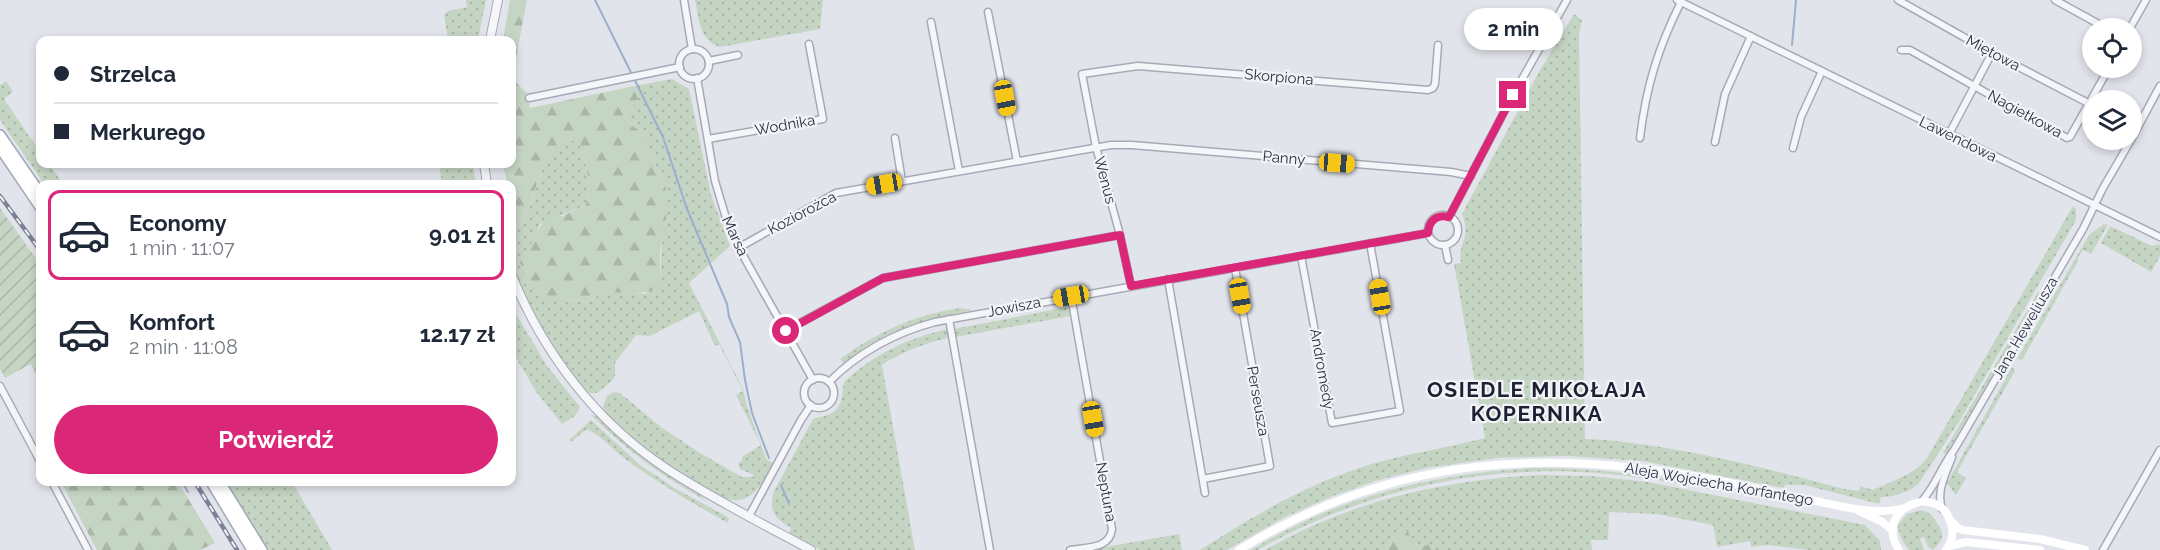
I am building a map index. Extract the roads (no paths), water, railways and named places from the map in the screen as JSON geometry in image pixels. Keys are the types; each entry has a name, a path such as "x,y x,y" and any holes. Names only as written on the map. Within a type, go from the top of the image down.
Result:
{"main road":[{"path":"0,135 36,187"},
{"path":"0,148 36,201"},
{"name":"Aleja Wojciecha Korfantego","path":"1239,550 1304,515 1382,485 1448,471 1519,463 1588,463 1651,469 1856,509 1891,510 1921,502"},
{"path":"213,486 252,550"},
{"path":"222,486 262,550"},
{"path":"1921,502 1933,504 1942,509 1949,519 1963,530 2029,537 2085,550"},
{"path":"1896,548 1893,531 1896,517 1905,508"},
{"name":"Aleja Wojciecha Korfantego","path":"1856,509 1881,520 1893,531"},
{"path":"1947,548 1952,533 1949,519"},
{"path":"1947,548 1966,542 2040,550"}],"street":[{"path":"491,36 498,0"},
{"path":"684,0 692,49"},
{"path":"1449,217 1513,95 1567,0"},
{"name":"Miętowa","path":"1898,0 2082,100"},
{"path":"2055,0 2088,18"},
{"path":"2136,18 2146,0"},
{"name":"Lawendowa","path":"1640,138 1649,81 1660,46 1679,1 2160,237"},
{"path":"988,12 1017,161"},
{"path":"931,22 959,171"},
{"path":"1715,142 1725,93 1751,36"},
{"name":"Wodnika","path":"708,139 823,119 809,44"},
{"name":"Skorpiona","path":"1082,74 1138,66 1428,90 1435,84 1438,45"},
{"path":"692,49 703,52 709,61 706,72 697,78 686,76 680,67 682,55 692,49"},
{"name":"Nagietkowa","path":"1901,50 1910,50 2067,138 2070,137 2082,114"},
{"name":"Nagietkowa","path":"1948,134 1992,53"},
{"path":"709,61 738,56"},
{"path":"529,98 680,67"},
{"path":"1793,148 1801,117 1822,71"},
{"name":"Wenus","path":"1082,74 1096,147 1131,286"},
{"name":"Marsa","path":"697,78 720,200 740,248 813,380"},
{"name":"Jana Heweliusza","path":"2142,119 2160,86"},
{"path":"895,138 903,181"},
{"name":"Panny","path":"1096,147 1132,145 1451,172 1471,176"},
{"name":"Koziorożca","path":"740,248 836,193 1096,147"},
{"name":"Jana Heweliusza","path":"1921,502 1933,488 1943,464 1954,450 2083,229 2125,150"},
{"path":"1439,216 1449,217 1456,223 1458,232 1454,241 1445,245 1436,244 1428,233 1430,222 1439,216"},
{"name":"Jowisza","path":"829,382 856,358 881,342 908,330 949,319 1428,233"},
{"path":"786,331 883,278 1120,235"},
{"name":"Andromedy","path":"1301,256 1332,423 1400,411 1370,243"},
{"path":"1445,245 1448,260"},
{"name":"Perseusza","path":"1203,479 1270,466 1235,268"},
{"path":"1168,279 1205,493"},
{"path":"516,286 545,343 571,379 625,437 667,469 811,550"},
{"name":"Neptuna","path":"1070,550 1106,543 1111,537 1112,529 1071,296"},
{"path":"949,319 990,550"},
{"path":"823,379 829,382 834,391 831,402 822,408 811,405 805,396 807,385 813,380 823,379"},
{"path":"0,386 3,399 36,453"},
{"path":"749,516 811,405"},
{"name":"Jana Heweliusza","path":"1942,509 1940,490 1954,450"},
{"path":"2103,550 2160,450"},
{"path":"54,486 88,550"}],"waterway":[{"path":"595,0 663,137 687,209 727,304 729,317 740,342 752,413 769,458"},
{"path":"1792,45 1796,0"},
{"path":"781,485 789,504"},
{"path":"184,486 188,492"}],"railway":[{"path":"0,196 36,245"},
{"path":"197,486 237,550"}],"district":[{"name":"OSIEDLE MIKOŁAJA KOPERNIKA","path":"1537,402"}]}
